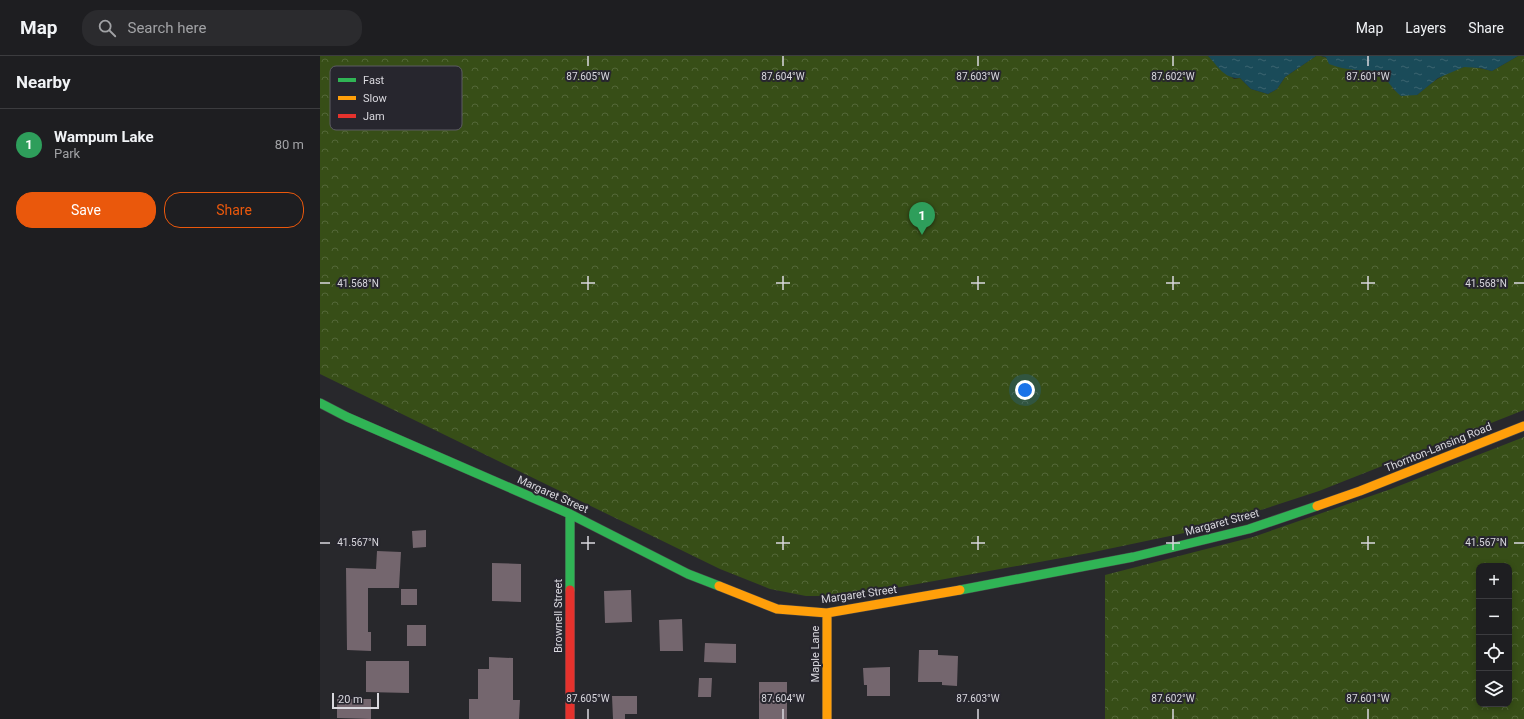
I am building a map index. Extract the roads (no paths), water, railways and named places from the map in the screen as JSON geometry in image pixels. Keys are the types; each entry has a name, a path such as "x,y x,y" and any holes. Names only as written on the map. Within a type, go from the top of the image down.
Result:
{"street":[{"name":"Margaret Street","path":"320,403 347,417 570,514 688,574 777,609 827,613 1132,557 1249,529 1360,491"},
{"name":"Thornton-Lansing Road","path":"1360,491 1524,426"},
{"name":"Brownell Street","path":"570,514 570,719"},
{"name":"Maple Lane","path":"827,613 827,719"}],"water":[{"path":"1208,56 1316,56 1285,77 1277,89 1268,94 1251,89 1240,78 1234,78 1225,74"},
{"path":"1321,56 1518,56 1492,71 1480,68 1464,67 1438,78 1417,95 1401,96 1379,71 1342,68 1329,64 1326,57"}],"place":[{"name":"Wampum Lake","path":"922,235"}]}
